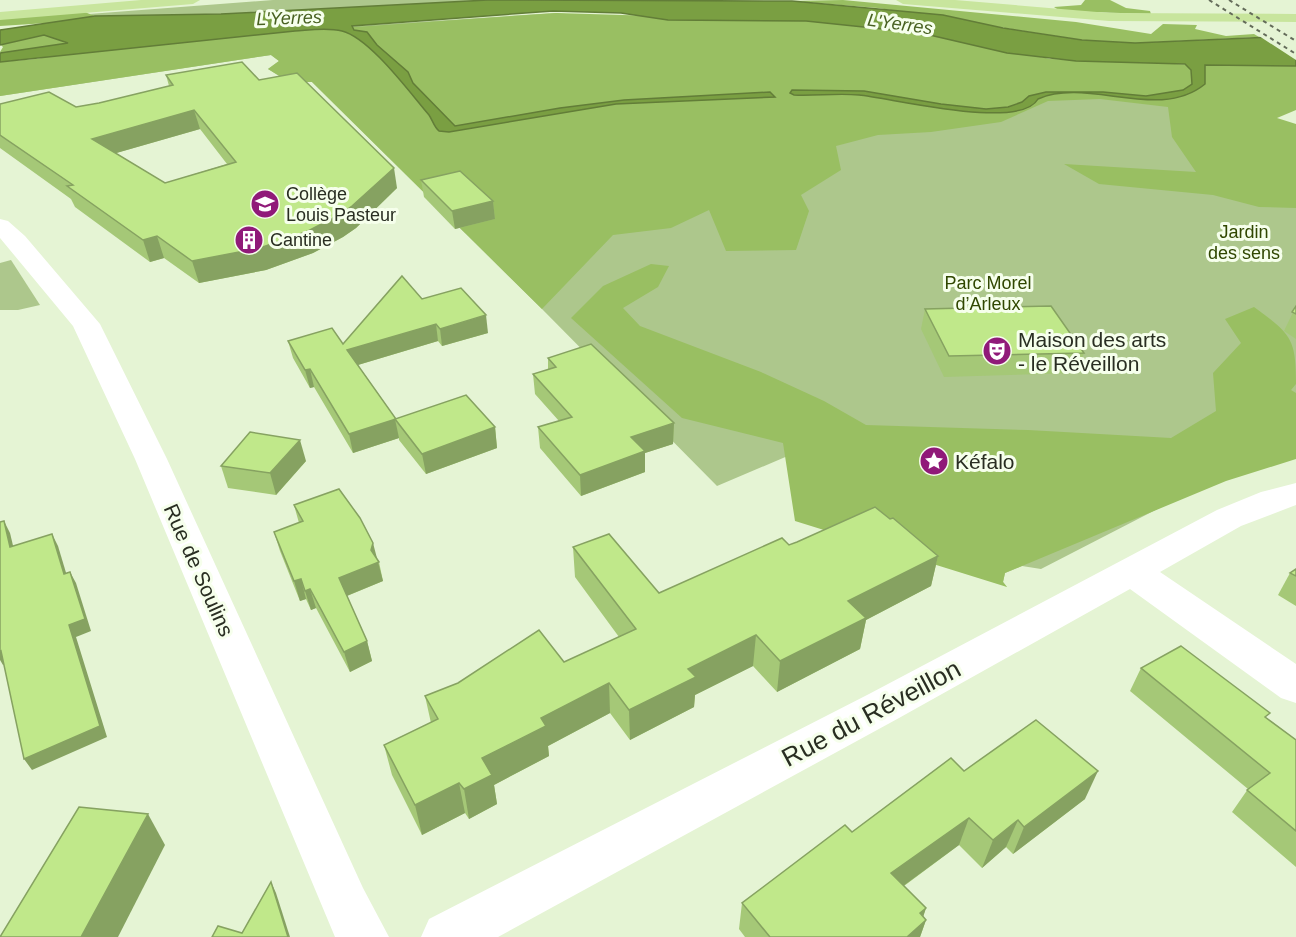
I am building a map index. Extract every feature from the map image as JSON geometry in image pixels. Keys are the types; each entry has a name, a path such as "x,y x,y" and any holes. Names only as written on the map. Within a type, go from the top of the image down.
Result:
{"main road":[{"path":"0,17 193,0"},
{"path":"903,0 1109,16 1296,18"}],"street":[{"name":"Rue de Soulins","path":"0,226 17,241 86,324 151,459 340,894 363,937"},
{"name":"Rue du Réveillon","path":"447,937 874,712 1229,518 1273,500 1296,494"},
{"path":"1131,571 1296,686"}],"green space":[{"path":"273,0 488,0 221,14 95,16 89,14"},
{"name":"Parc Morel d’Arleux","path":"556,13 1050,59 1197,66 1296,196 1296,458 1204,485 1041,569 1022,566 1005,573 1003,582 1007,587 790,455 717,486 312,82 289,82 268,69 279,61 271,55 0,96 0,62 37,59 87,49 356,26"},
{"path":"11,260 40,305 18,310 0,310 0,263"}],"shaded area":[{"path":"843,0 1076,22 1151,34 1163,24 1197,25 1195,29 1226,36 1254,34 1259,37 1134,43 1082,40 878,8 792,1"},
{"path":"1085,0 1110,0 1126,8 1150,11 1151,14 1060,11 1054,7 1081,5"},
{"path":"82,11 95,16 79,21 0,26 0,19"},
{"path":"556,13 824,21 941,35 1050,59 1296,66 1296,110 1277,118 1296,124 1296,208 1259,207 1213,195 1099,184 1064,164 1196,172 1172,137 1168,107 1100,99 1048,101 1001,122 931,132 878,135 836,146 841,170 801,195 809,211 796,250 726,251 709,210 671,228 613,235 542,309 312,82 289,82 268,69 279,61 271,55 0,96 0,62 37,59 87,49 207,33 326,29"},
{"path":"40,31 69,43 0,52 3,47 0,44"},
{"path":"651,264 669,266 658,287 623,308 640,326 761,372 824,401 866,425 1028,430 1171,438 1216,411 1213,373 1241,343 1225,319 1254,307 1284,331 1295,356 1296,384 1291,390 1296,393 1296,459 1226,481 1005,573 1003,582 1007,587 795,521 783,443 682,418 571,318 603,286"}],"water":[{"name":"L'Yerres","path":"488,0 792,1 943,15 1003,28 1082,40 1135,43 1296,36 1296,66 1205,65 1205,84 1187,95 1145,100 1079,93 1058,94 1038,99 1026,108 1007,112 982,113 859,95 794,95 790,93 792,90 864,91 986,109 1008,107 1022,102 1029,96 1046,92 1103,92 1146,96 1183,90 1192,84 1191,70 1185,64 1076,61 1007,53 921,33 806,21 668,20 621,13 553,11 352,26 354,30 367,32 377,45 408,72 413,83 455,126 560,108 624,100 770,92 775,97 616,104 449,132 437,129 429,115 401,81 365,44 353,36 336,30 295,31 0,62 0,53 68,43 44,35 0,45 0,30 95,16 221,14"}],"pier":[{"path":"1296,33 1296,60 1256,34 1259,34"}],"building":[{"path":"242,62 259,80 297,73 394,168 352,206 308,231 260,248 192,261 157,236 143,240 67,186 73,185 0,135 0,104 49,92 76,107 99,103 173,85 166,75","holes":["194,110 236,162 165,183 92,139"]},
{"path":"460,171 493,201 452,211 421,180"},
{"path":"402,276 422,299 461,288 486,315 440,329 436,324 347,350 396,419 349,434 310,369 305,370 288,341 332,328 343,344"},
{"path":"1051,306 1084,353 949,356 925,309"},
{"path":"591,344 674,423 631,437 645,451 580,475 538,427 572,417 533,374 556,367 548,358"},
{"path":"466,395 495,427 422,454 395,419"},
{"path":"250,432 300,440 270,473 221,466"},
{"path":"339,489 360,518 373,543 371,550 379,562 339,578 367,641 344,652 310,589 305,591 301,579 294,581 274,532 303,521 294,505"},
{"path":"875,507 890,519 893,518 938,556 848,601 866,618 780,661 756,635 688,669 696,677 629,710 609,683 541,718 546,726 482,758 492,775 464,789 459,783 415,805 384,745 438,719 425,696 458,683 539,630 564,662 636,629 573,547 609,534 659,593 782,538 789,545"},
{"path":"4,521 10,547 52,534 64,574 70,572 85,619 69,625 100,726 24,759 0,652 0,522"},
{"path":"1181,646 1270,713 1265,717 1296,740 1296,831 1247,790 1270,773 1141,668"},
{"path":"1036,720 1098,771 1024,827 1018,820 993,840 969,818 891,873 926,908 920,913 926,920 907,937 770,937 742,903 845,825 852,832 951,758 964,771"},
{"path":"79,807 148,814 81,937 0,937"},
{"path":"271,882 288,937 212,937 218,926 242,933"}],"railway":[{"path":"1209,0 1296,54"},
{"path":"1229,0 1296,41"}],"place":[{"name":"Collège Louis Pasteur","path":"265,204"},
{"name":"Cantine","path":"249,240"},
{"name":"Maison des arts - le Réveillon","path":"997,351"},
{"name":"Kéfalo","path":"934,461"}],"park label":[{"name":"Jardin des sens","path":"1244,242"}]}
